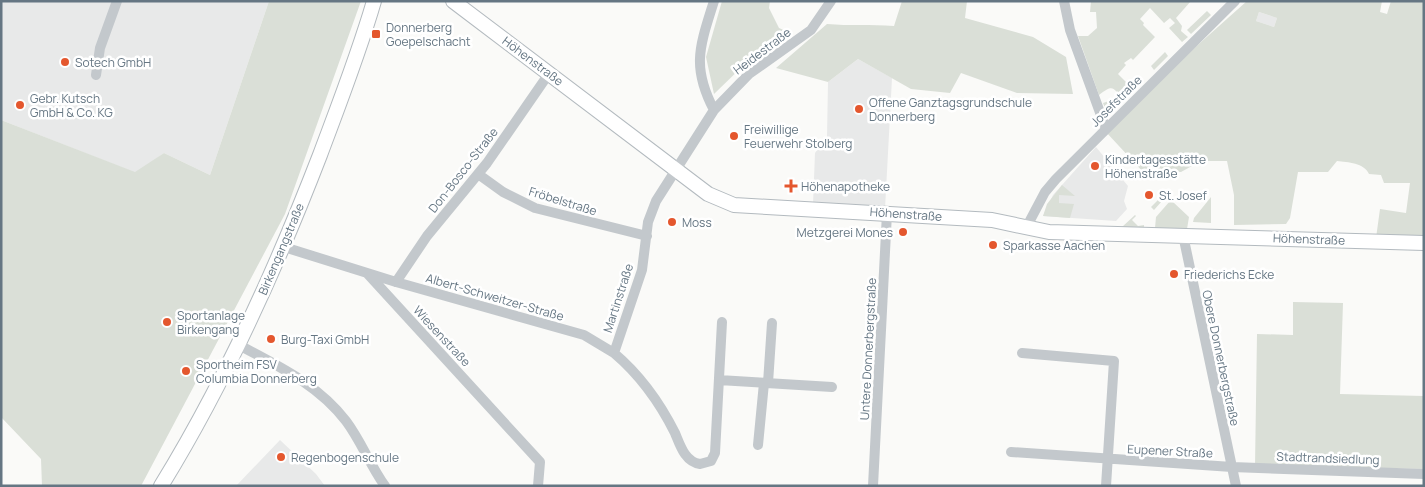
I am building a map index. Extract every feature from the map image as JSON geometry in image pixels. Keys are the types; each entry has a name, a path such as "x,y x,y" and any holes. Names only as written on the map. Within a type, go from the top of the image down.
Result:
{"street":[{"path":"96,75 100,48 117,1"},
{"name":"Birkengangstraße","path":"161,486 182,452 284,248 356,59 374,1"},
{"path":"714,1 702,41 698,65 702,85 714,110"},
{"name":"Heidestraße","path":"675,170 714,110 749,74 811,30 831,1"},
{"path":"1064,1 1070,30 1106,128"},
{"name":"Josefstraße","path":"1026,228 1045,192 1106,128 1235,1"},
{"name":"Höhenstraße","path":"456,2 550,72 675,170 708,194 734,206 992,220 1049,232 1424,243"},
{"name":"Don-Bosco-Straße","path":"396,282 426,236 478,174 550,72"},
{"name":"Martinstraße","path":"614,353 642,270 648,222 656,200 675,170"},
{"name":"Fröbelstraße","path":"478,174 503,192 535,208 647,236"},
{"name":"Untere Donnerbergstraße","path":"873,486 887,213"},
{"name":"Obere Donnerbergstraße","path":"1183,235 1236,486"},
{"path":"284,248 366,272"},
{"name":"Albert-Schweitzer-Straße","path":"366,272 584,335 614,353"},
{"name":"Wiesenstraße","path":"366,272 540,462 538,486"},
{"path":"614,353 659,403 683,451 693,463 706,464 715,453 722,322"},
{"path":"758,445 772,323"},
{"path":"237,344 290,373 326,399 346,421 385,486"},
{"name":"Eupener Straße","path":"1022,354 1114,361 1106,486"},
{"path":"719,380 832,387"},
{"name":"Eupener Straße","path":"1011,452 1232,467"},
{"name":"Stadtrandsiedlung","path":"1232,467 1424,474"}],"shaded area":[{"path":"1,1 269,1 210,175 164,153 136,173 1,120"},
{"path":"269,1 361,1 285,214 141,486 42,486 41,459 1,417 1,120 135,172 164,153 210,175"},
{"path":"722,1 770,1 769,8 779,28 793,34 747,62 714,94 706,57"},
{"path":"902,1 967,1 965,18 1033,37 1066,57 1073,94 1017,93 961,73 950,93 911,89 858,59 828,82 776,68 827,24 894,26"},
{"path":"1091,1 1191,1 1176,18 1182,26 1181,31 1188,37 1182,42 1169,28 1175,23 1170,18 1164,23 1150,8 1140,19 1144,23 1143,25 1155,37 1133,60 1131,58 1124,63 1126,65 1118,74 1130,86 1133,83 1136,87 1125,97 1111,88 1099,95 1078,36 1088,36 1097,28 1096,12 1090,12"},
{"path":"1247,1 1382,1 1380,12 1387,14 1391,1 1424,1 1424,239 1376,238 1380,209 1406,213 1410,183 1384,183 1381,175 1369,174 1360,165 1337,161 1328,172 1298,172 1290,218 1286,224 1234,225 1234,195 1227,161 1201,161 1181,172 1166,171 1159,178 1156,175 1144,173 1106,132 1172,68","holes":["1259,12 1277,18 1274,27 1256,21"]},
{"path":"1207,11 1211,15 1191,34 1187,30"},
{"path":"1259,12 1277,18 1274,27 1256,21"},
{"path":"1165,52 1168,56 1154,70 1151,66"},
{"name":"Offene Ganztagsgrundschule Donnerberg","path":"858,59 892,78 885,209 813,204 815,153 827,137 828,82"},
{"path":"1112,100 1120,102 1107,113 1103,103"},
{"name":"Kindertagesstätte Höhenstraße","path":"1096,147 1128,186 1124,201 1127,209 1116,221 1043,216 1053,195"},
{"path":"1062,185 1075,196 1059,195 1059,203 1074,204 1070,218 1043,216 1047,204"},
{"path":"1169,189 1171,191 1154,210 1151,207"},
{"path":"1211,197 1211,223 1193,222 1194,218"},
{"path":"1170,201 1189,217 1187,229 1155,228 1156,217"},
{"path":"1135,215 1132,220 1138,226 1144,225 1144,228 1122,227"},
{"path":"1293,302 1343,303 1340,394 1424,396 1424,469 1255,466 1257,334 1293,335"},
{"name":"Regenbogenschule","path":"280,440 316,474 325,486 236,486"}],"place":[{"name":"Donnerberg Goepelschacht","path":"376,34"},
{"name":"Sotech GmbH","path":"65,62"},
{"name":"Gebr. Kutsch GmbH & Co. KG","path":"20,105"},
{"name":"Offene Ganztagsgrundschule Donnerberg","path":"859,109"},
{"name":"Freiwillige Feuerwehr Stolberg","path":"734,136"},
{"name":"Kindertagesstätte Höhenstraße","path":"1095,166"},
{"name":"Höhenapotheke","path":"791,186"},
{"name":"St. Josef","path":"1149,195"},
{"name":"Moss","path":"672,222"},
{"name":"Metzgerei Mones","path":"903,232"},
{"name":"Sparkasse Aachen","path":"993,245"},
{"name":"Friederichs Ecke","path":"1174,274"},
{"name":"Sportanlage Birkengang","path":"167,322"},
{"name":"Burg-Taxi GmbH","path":"271,339"},
{"name":"Sportheim FSV Columbia Donnerberg","path":"186,371"},
{"name":"Regenbogenschule","path":"281,457"}]}
